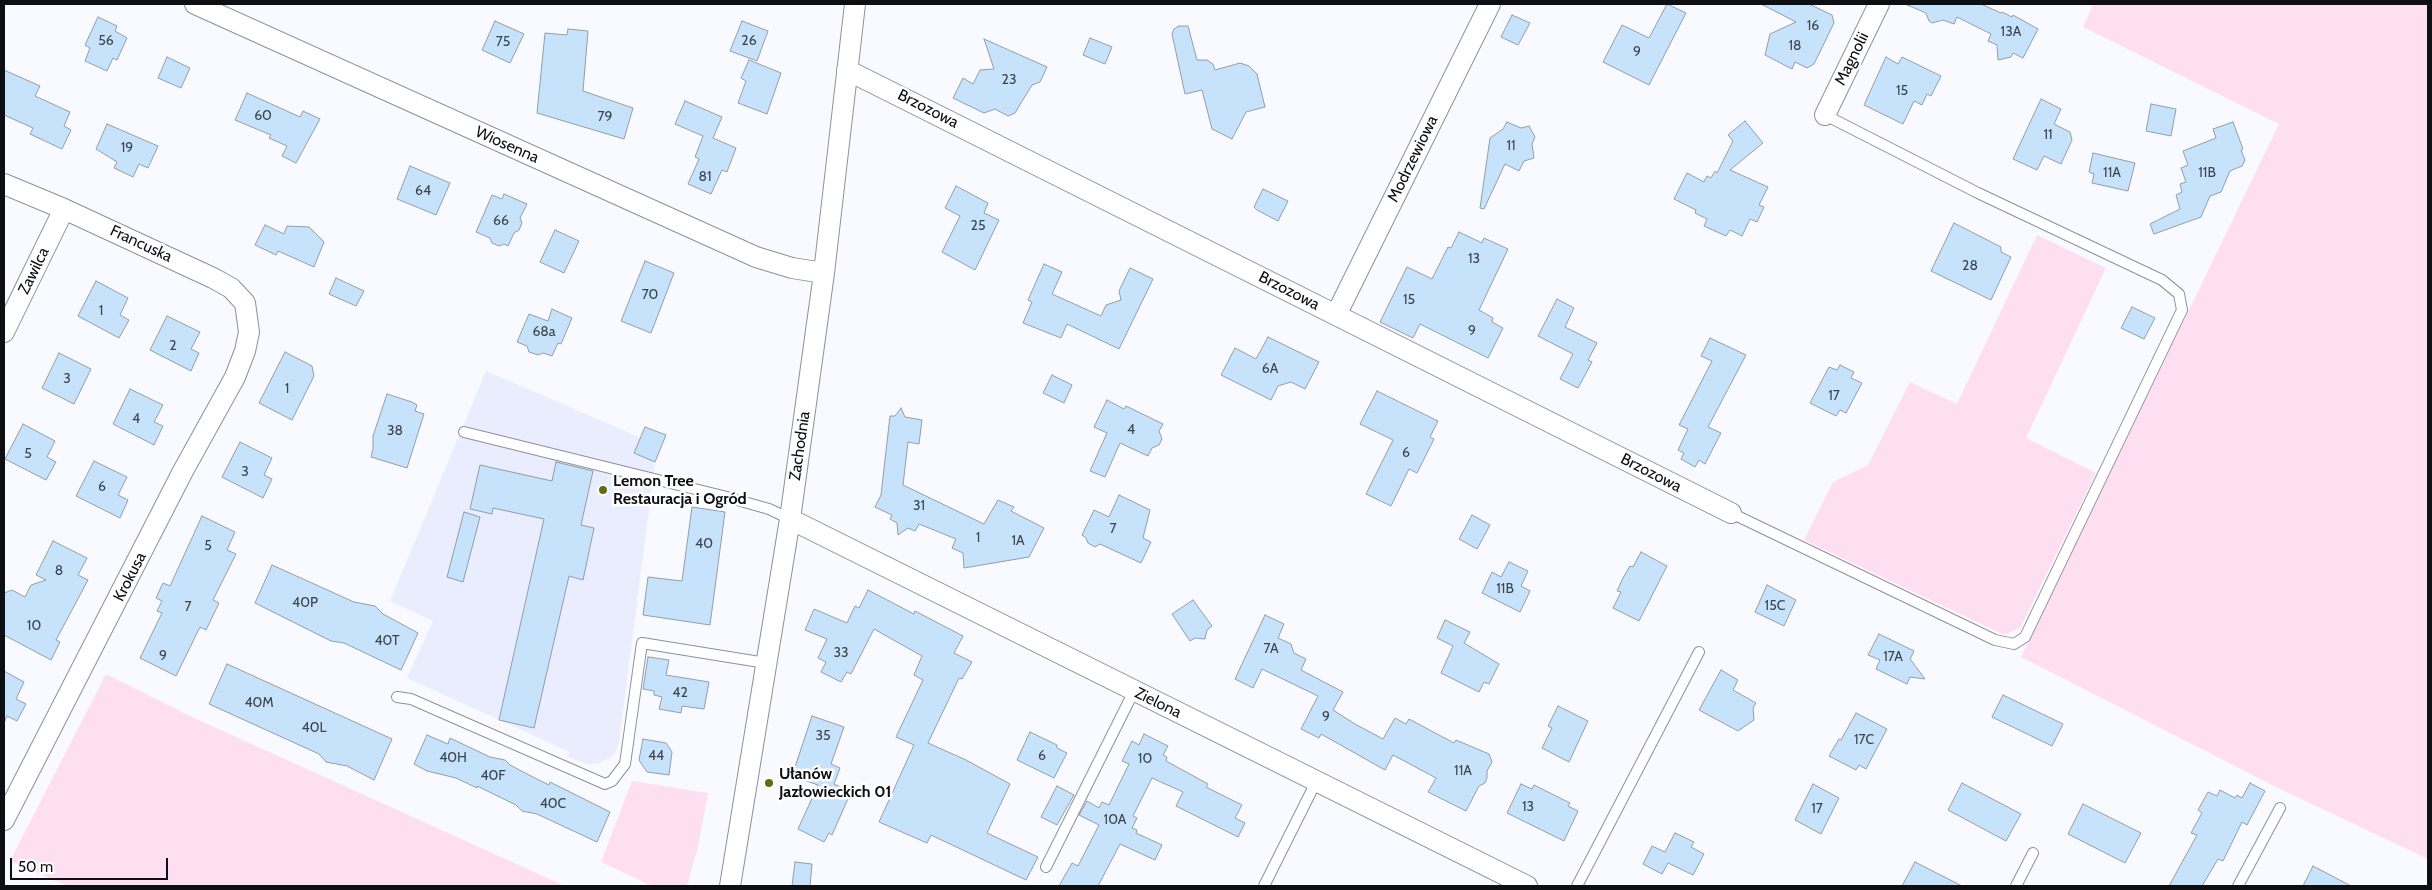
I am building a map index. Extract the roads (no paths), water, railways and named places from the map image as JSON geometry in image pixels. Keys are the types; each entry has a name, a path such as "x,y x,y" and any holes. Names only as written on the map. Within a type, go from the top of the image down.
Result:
{"street":[{"name":"Wiosenna","path":"196,4 756,257 792,268 824,273"},
{"name":"Zachodnia","path":"730,886 790,519 824,273 855,4"},
{"name":"Modrzewiowa","path":"1336,315 1490,4"},
{"name":"Magnolii","path":"1825,115 1879,4"},
{"name":"Brzozowa","path":"847,70 1731,513"},
{"name":"Francuska","path":"4,184 64,209 231,288 245,303 249,332"},
{"name":"Zawilca","path":"4,332 64,209"},
{"name":"Krokusa","path":"4,820 183,471 235,376 245,351 249,332"},
{"name":"Zielona","path":"790,519 1527,886"}],"lane":[{"path":"1731,513 1995,640 2014,644 2025,637 2182,310 2179,294 2162,280 1978,193 1825,115"},
{"path":"464,432 723,496 769,509 790,519"},
{"path":"397,697 410,699 605,784 612,781 625,764 642,643 766,662"},
{"path":"1577,886 1700,652"},
{"path":"1046,867 1134,691"},
{"path":"1264,886 1316,782"},
{"path":"2238,886 2280,808"},
{"path":"2016,886 2034,853"}],"place":[{"name":"Lemon Tree Restauracja i Ogród","path":"603,490"},
{"name":"Ułanów Jazłowieckich 01","path":"769,783"}]}
